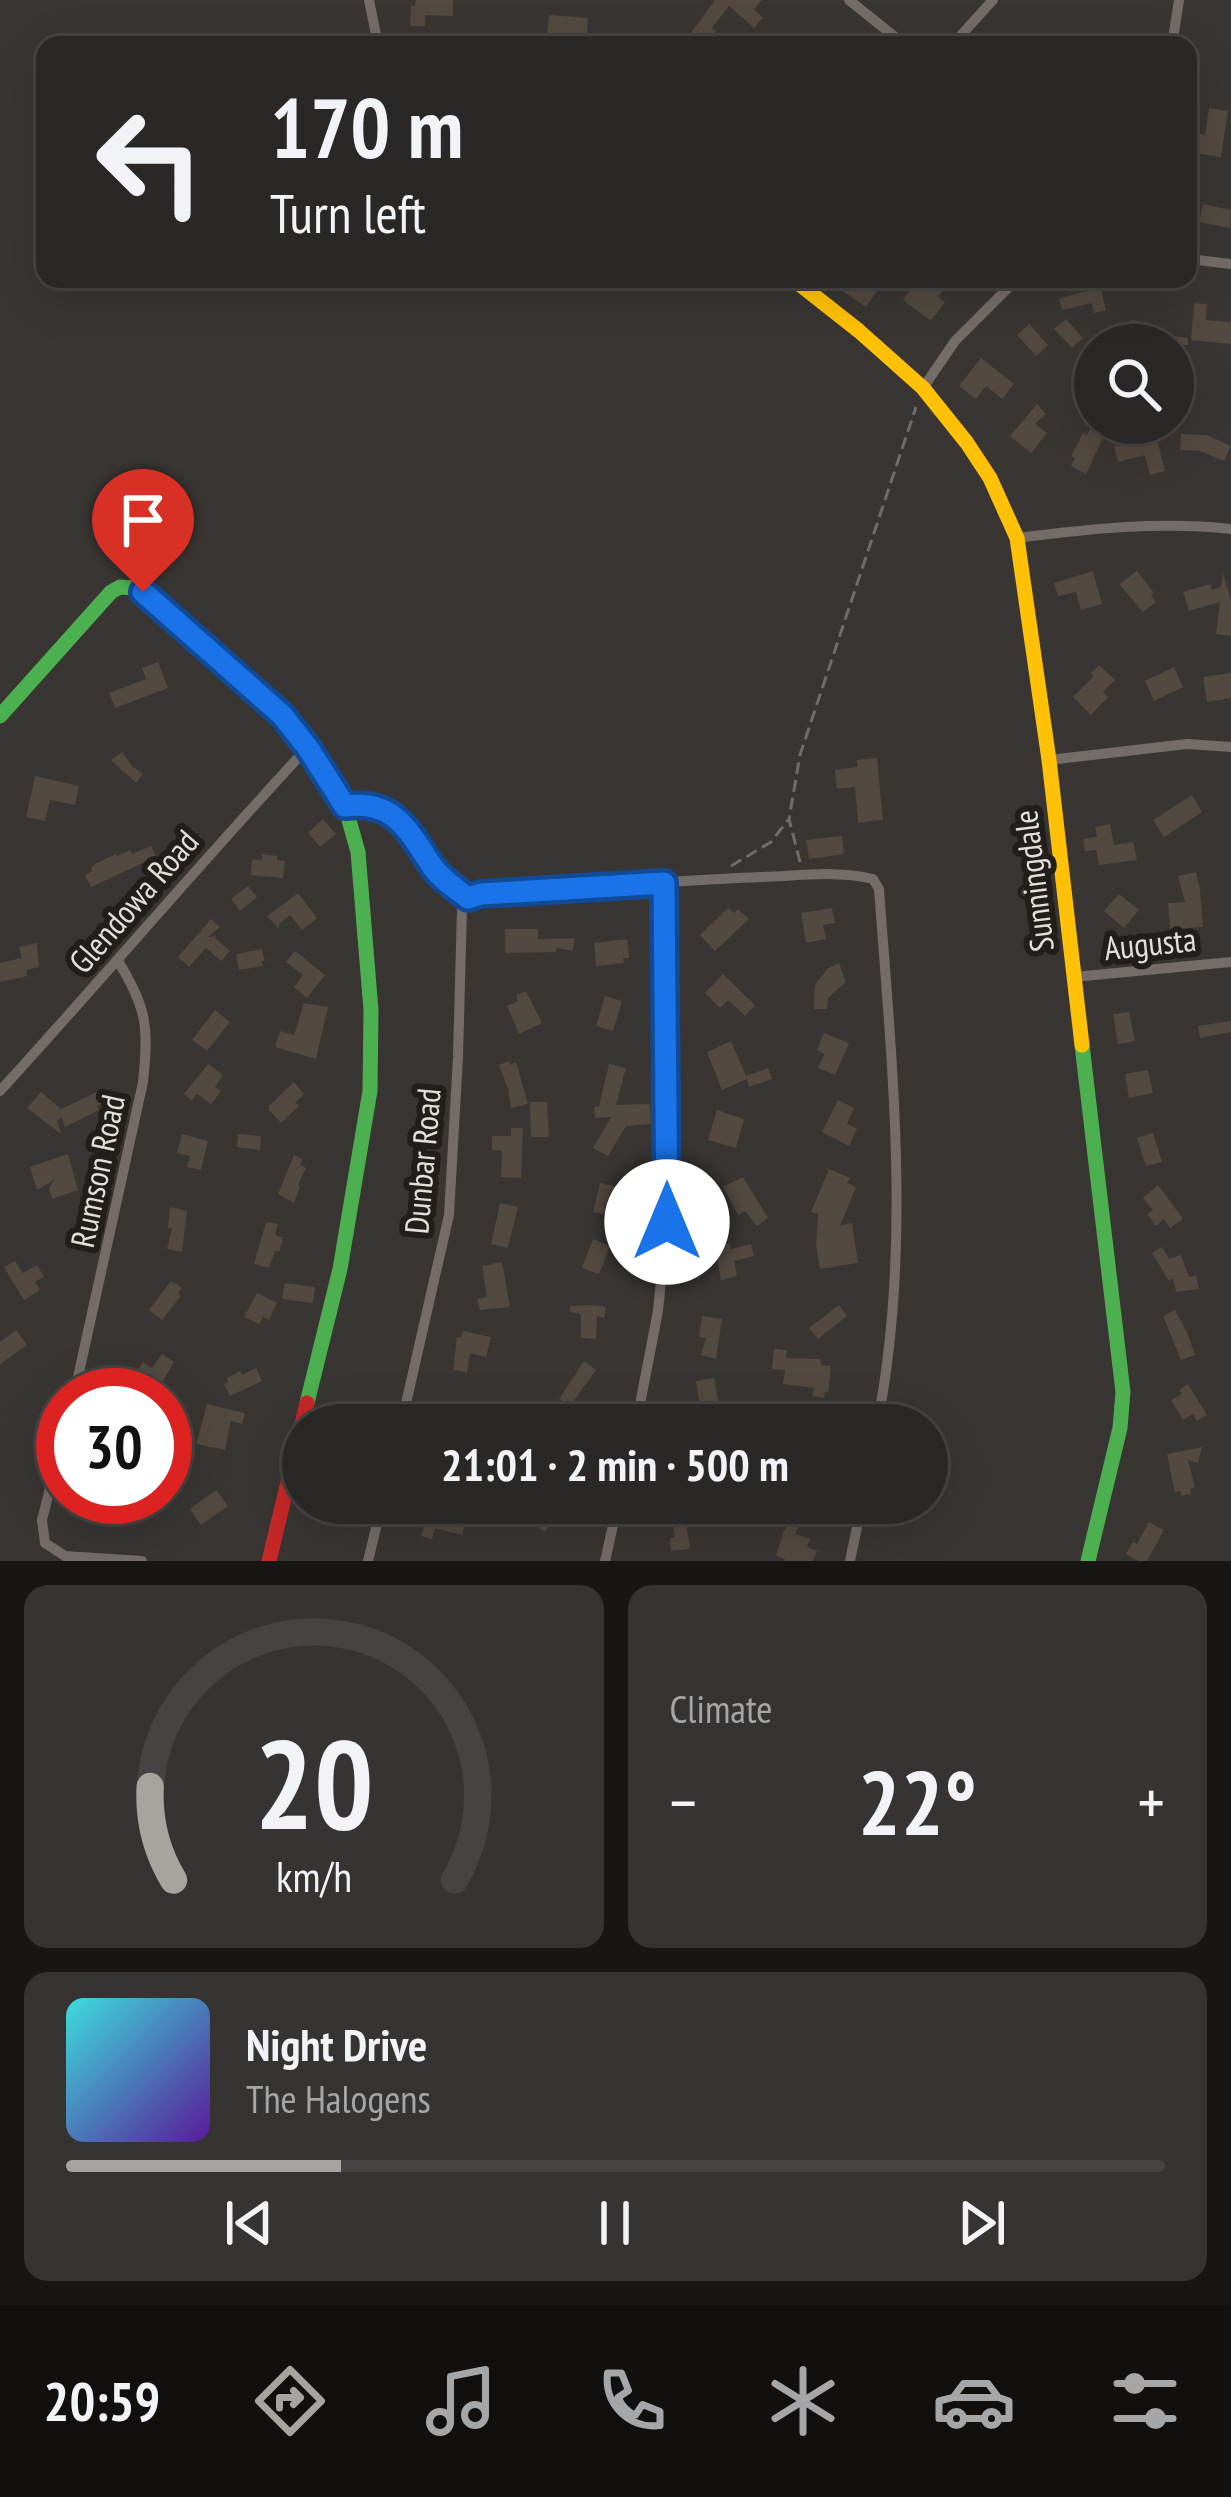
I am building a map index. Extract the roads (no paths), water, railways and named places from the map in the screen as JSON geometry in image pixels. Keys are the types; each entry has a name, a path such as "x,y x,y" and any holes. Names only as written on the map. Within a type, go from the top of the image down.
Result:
{"street":[{"path":"369,0 376,36"},
{"path":"849,0 894,36"},
{"path":"960,36 993,0"},
{"path":"1173,36 1179,0"},
{"path":"1197,260 1231,264"},
{"name":"Sunningdale","path":"804,288 923,388 990,478 1017,538 1049,760 1123,1392 1120,1428 1088,1561"},
{"path":"923,388 955,341 1008,288"},
{"path":"1017,538 1135,526 1231,529"},
{"path":"0,716 111,592 127,586 143,592 282,715 345,806 358,851 367,934 370,1091 340,1269 269,1561"},
{"path":"1049,760 1187,744 1231,747"},
{"name":"Glendowa Road","path":"0,1091 308,748"},
{"path":"345,806 374,805 390,812 423,848 434,868 468,898 713,879 873,879 879,889 891,1061 896,1229 894,1308 880,1404"},
{"path":"640,1404 658,1311 667,1222 664,883"},
{"name":"Dunbar Road","path":"406,1404 448,1215 462,909 468,898"},
{"name":"Rumson Road","path":"80,1368 143,1082 148,1040 146,1017 118,961"},
{"name":"Augusta","path":"1074,977 1231,962"},
{"path":"43,1524 45,1543 64,1556 142,1561"},
{"path":"368,1561 377,1524"},
{"path":"605,1561 613,1524"},
{"path":"850,1561 858,1524"}]}
